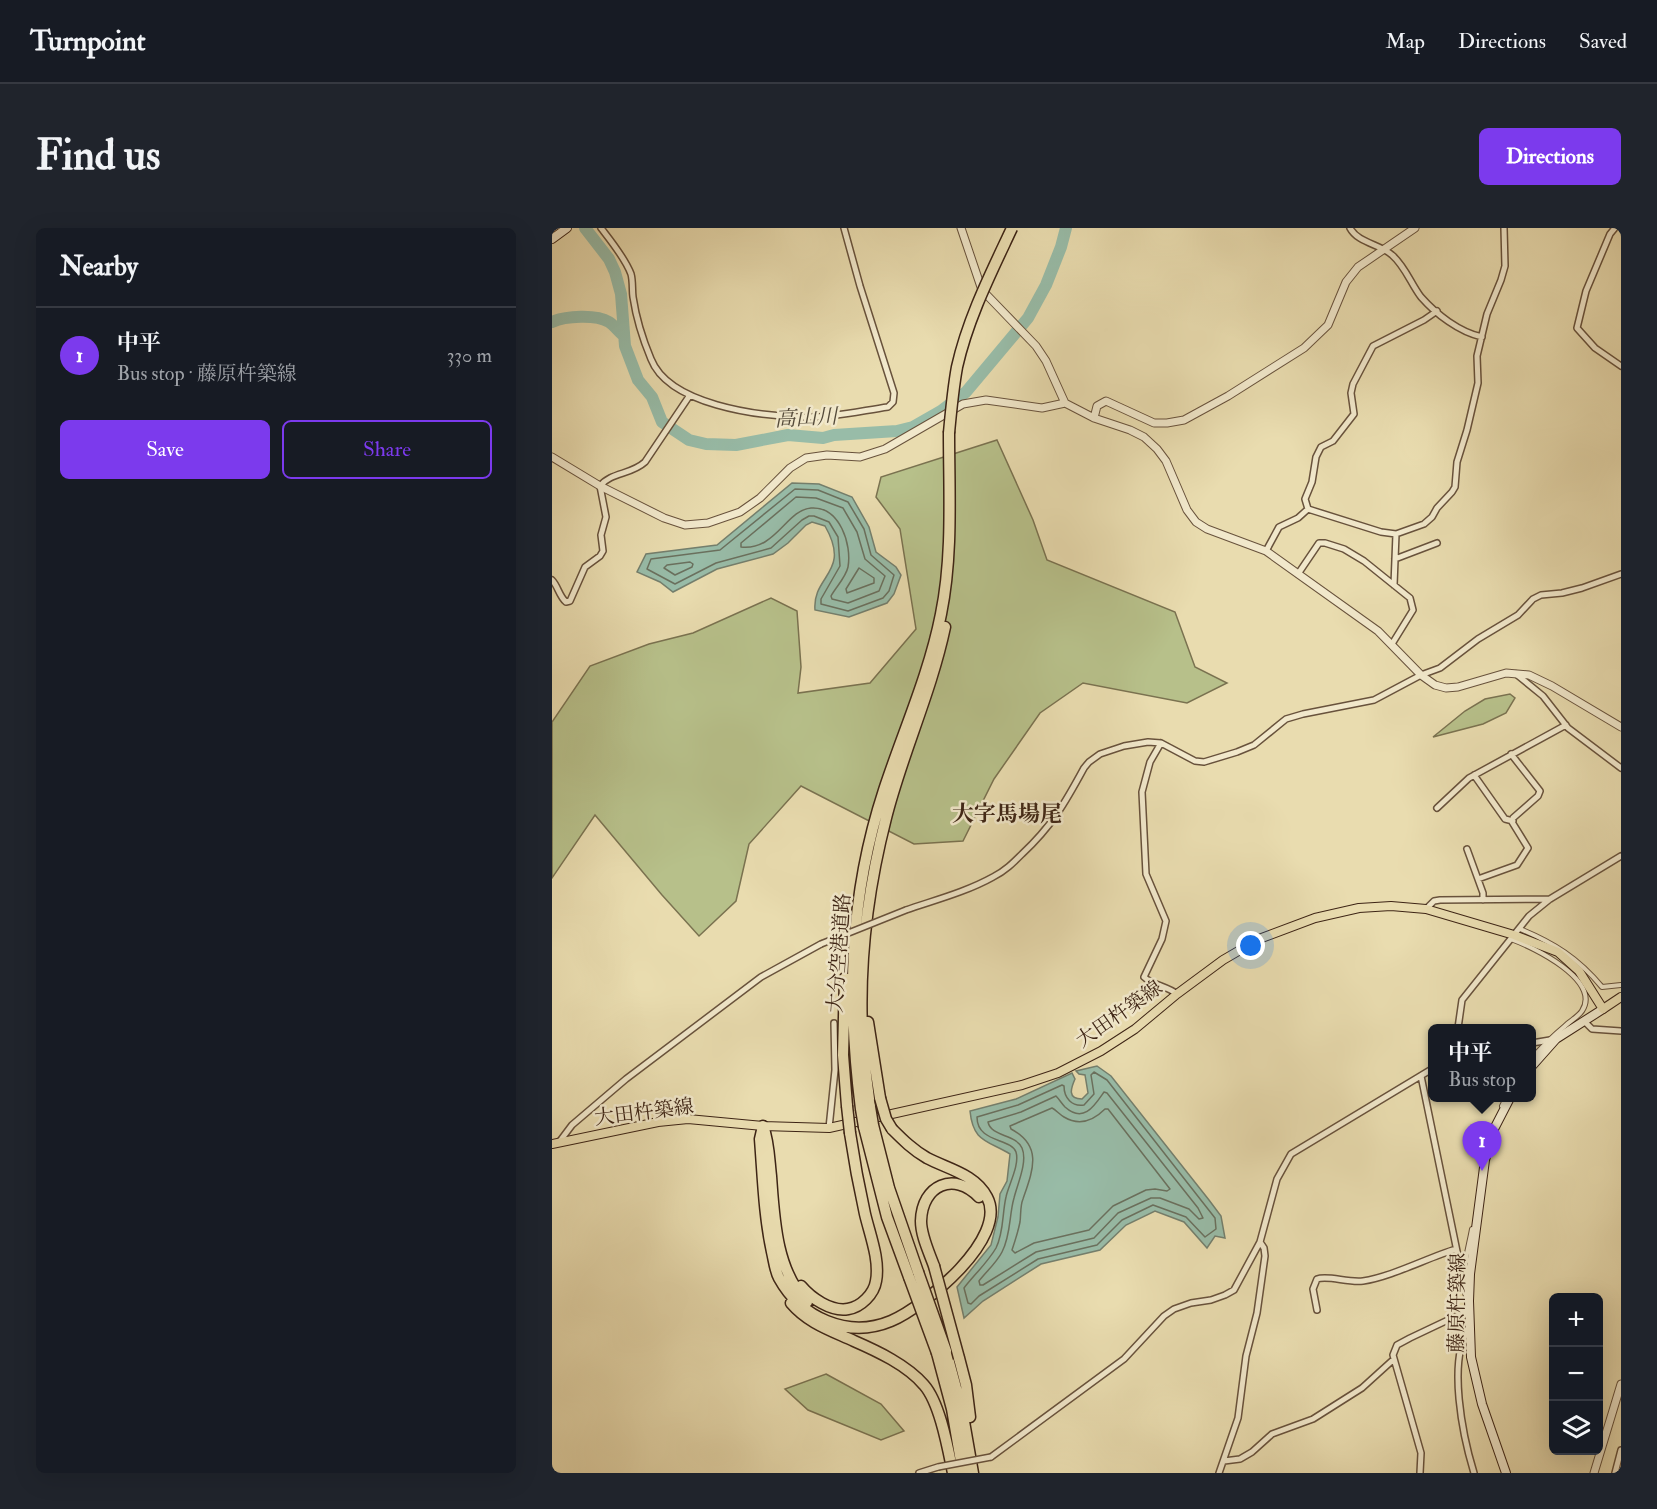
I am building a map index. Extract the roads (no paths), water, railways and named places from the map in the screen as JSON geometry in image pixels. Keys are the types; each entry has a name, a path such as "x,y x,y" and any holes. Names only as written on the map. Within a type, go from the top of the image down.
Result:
{"highway":[{"name":"大分空港道路","path":"973,1473 962,1410 914,1275 887,1217 853,1047 851,987 859,900 872,834 884,791 929,661 944,598 952,398 965,339 987,282 1012,228"},
{"name":"大分空港道路","path":"865,1108 861,1005 866,920 874,866 886,818 935,670 949,609 954,546 949,433"},
{"path":"781,1272 822,1304 836,1309 848,1309 861,1304 876,1284 876,1261 857,1180 850,1132 843,1046 846,959 852,916 872,834"},
{"path":"781,1272 792,1297 823,1320 842,1327 874,1325 891,1321 914,1307 951,1278 978,1246 990,1220 988,1198 981,1188 969,1178 909,1147 886,1119 880,1098 868,1017 866,920"},
{"path":"763,1126 760,1139 767,1229 791,1303 802,1316 814,1324 893,1359 924,1385 932,1397 940,1420 953,1473"},
{"path":"781,1272 801,1296 824,1315 852,1322 886,1316 911,1304 952,1270 976,1239 982,1224 983,1206 980,1198 963,1184 954,1182 944,1184 933,1191 923,1207 921,1222 934,1266 959,1358 966,1385 979,1473"},
{"name":"大分空港道路","path":"942,1352 963,1473"}],"main road":[{"path":"552,239 561,229"},
{"name":"大田杵築線","path":"556,1142 658,1122 688,1119 763,1126 829,1128 1022,1085 1058,1073 1101,1052 1135,1029 1222,960 1259,939 1314,918 1359,908 1391,906 1426,909 1515,934 1558,952 1579,971 1603,1009"},
{"path":"1536,1061 1552,1039 1621,997"},
{"name":"藤原杵築線","path":"1506,1102 1494,1129 1485,1160 1467,1271 1471,1357 1482,1404 1506,1473"}],"street":[{"path":"601,228 631,275 636,309 647,350 658,373 690,395 724,406 750,412 803,417 828,416 888,407 893,402 894,393 844,228"},
{"path":"961,228 982,290 1028,336 1046,361 1065,403 1094,418 1144,437 1166,461 1187,510 1196,522 1207,529 1266,551 1378,631 1421,675 1435,685 1446,688 1458,687 1506,673 1529,675 1621,727"},
{"path":"1350,228 1353,234 1394,256 1422,297 1437,311 1462,331 1482,337"},
{"path":"1094,418 1097,406 1106,401 1154,423 1167,423 1184,420 1228,396 1304,348 1328,325 1346,282 1358,267 1415,228"},
{"path":"1308,509 1381,532 1396,534 1424,524 1455,487 1457,462 1478,383 1477,356 1487,314 1505,266 1504,228"},
{"path":"1615,228 1610,234 1586,291 1577,328 1595,348 1621,366"},
{"path":"1308,509 1305,499 1312,482 1316,457 1321,447 1333,441 1354,414 1353,384 1373,346 1437,311"},
{"path":"600,486 610,477 636,470 656,448 690,395"},
{"path":"552,458 600,486 664,518 685,525 708,523 740,512 760,498 790,468 806,458 827,455 860,456 885,450 963,404 986,400 1042,408 1065,403"},
{"path":"552,580 562,599 566,602 570,600 585,567 603,551 601,535 606,517 600,486"},
{"path":"1266,551 1279,527 1298,518 1308,509"},
{"path":"1394,585 1396,534"},
{"path":"1298,574 1319,543 1344,549 1364,561 1410,598 1413,610 1392,644"},
{"path":"1395,559 1437,543"},
{"path":"556,1142 572,1125 626,1079 752,984 794,958 821,944 906,910 978,885 1009,867 1037,841 1056,818 1089,762 1100,754 1148,741 1161,743 1195,761 1215,759 1254,745 1286,719 1374,700 1421,675 1440,668 1478,639 1518,615 1533,599 1541,595 1582,588 1621,574"},
{"path":"1516,674 1543,696 1566,725 1621,768"},
{"path":"1437,808 1474,775 1566,725"},
{"path":"1161,743 1150,762 1142,792 1146,874 1166,921 1162,939 1144,976 1147,980 1170,988 1177,994"},
{"path":"1510,754 1540,791 1538,796 1513,821"},
{"path":"1474,775 1505,819 1513,821 1528,848 1517,865 1478,879"},
{"path":"1467,849 1483,900"},
{"path":"1459,1024 1462,1000 1529,916 1550,899 1621,856"},
{"path":"1426,909 1434,901 1440,900 1550,899"},
{"path":"1515,934 1548,940 1592,975 1602,987 1621,985"},
{"path":"1515,934 1557,962 1579,983 1585,995 1585,1006 1581,1014 1536,1054"},
{"path":"1584,1021 1593,1029 1621,1031"},
{"path":"829,1128 835,1070 834,1023"},
{"path":"1536,1042 1552,1039"},
{"path":"919,1473 991,1457 1124,1359 1164,1316 1174,1309 1225,1296 1234,1290 1260,1242 1277,1179 1291,1154 1428,1072"},
{"path":"1421,1076 1456,1249 1459,1261 1467,1271"},
{"path":"1219,1473 1238,1418 1246,1356 1257,1313 1265,1256 1260,1242"},
{"path":"1317,1310 1313,1289 1317,1279 1322,1277 1361,1282 1456,1249"},
{"path":"1420,1473 1421,1453 1393,1355 1397,1346 1469,1306"},
{"path":"1470,1327 1462,1339 1458,1401 1474,1473"},
{"path":"1224,1461 1240,1458 1252,1452 1272,1434 1313,1419 1362,1388 1394,1359"},
{"path":"1594,1473 1621,1384"},
{"path":"1615,1473 1621,1450"}],"water":[{"path":"792,483 819,484 852,497 869,527 876,552 896,567 901,575 894,594 887,603 849,617 815,610 819,589 833,564 834,554 825,526 812,522 773,554 717,569 673,592 660,582 637,572 646,554 717,545"},
{"path":"1097,1066 1111,1076 1221,1216 1225,1238 1215,1236 1207,1248 1184,1222 1155,1211 1126,1225 1100,1250 1041,1264 983,1301 964,1318 957,1287 991,1245 998,1217 1000,1194 1007,1181 1010,1154 978,1135 974,1129 970,1111 1016,1099 1072,1073 1075,1079 1072,1095 1077,1099 1082,1099 1088,1093 1085,1075 1076,1071"}],"waterway":[{"name":"高山川","path":"585,228 609,259 615,272 621,294 625,346 638,380 652,397 662,422 689,440 706,444 736,445 788,435 823,438 834,435 897,431 913,427 941,411 966,392 1028,318 1046,285 1066,228"},
{"path":"552,322 572,317 603,319 623,335"}],"place":[{"name":"中平","path":"1482,1171"}],"district":[{"name":"大字馬場尾","path":"1007,814"}]}
